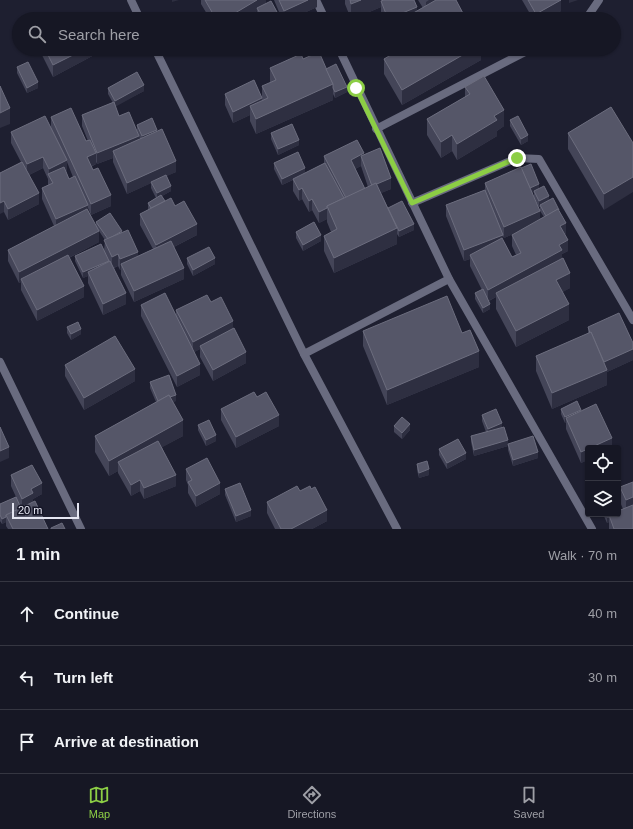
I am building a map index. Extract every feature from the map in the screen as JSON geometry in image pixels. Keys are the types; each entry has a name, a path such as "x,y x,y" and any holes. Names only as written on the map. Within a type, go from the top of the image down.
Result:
{"street":[{"path":"131,0 137,12"},
{"path":"316,0 322,12"},
{"path":"591,12 599,0"},
{"path":"158,56 304,354 398,529"},
{"path":"342,56 376,129 449,278 592,529"},
{"path":"376,129 517,56"},
{"path":"412,203 517,158 539,160 633,320"},
{"path":"304,354 449,278"},
{"path":"0,362 81,529"}],"building":[{"path":"205,0 257,0 237,12 212,12"},
{"path":"279,0 308,0 284,11"},
{"path":"350,0 361,0 351,4"},
{"path":"414,0 417,7 405,12 385,12 381,1"},
{"path":"436,0 456,0 462,12 415,12"},
{"path":"528,0 561,0 540,12 535,12"},
{"path":"271,1 277,12 259,12 257,8"},
{"path":"48,56 71,56 53,65"},
{"path":"297,56 302,56 303,59 310,56 321,56 333,84 256,119 250,106 268,98 262,86 276,80 270,68"},
{"path":"389,56 461,56 402,90 384,59"},
{"path":"28,62 38,82 27,88 17,67"},
{"path":"336,64 347,87 335,92 326,69"},
{"path":"137,72 144,85 115,101 108,88"},
{"path":"484,76 504,110 494,116 497,120 457,144 452,135 441,142 427,119 470,94 465,87"},
{"path":"254,80 262,98 233,112 225,94"},
{"path":"0,86 10,108 0,113"},
{"path":"114,102 119,116 129,112 139,136 97,153 82,115"},
{"path":"611,107 633,143 633,177 604,194 568,133"},
{"path":"71,108 86,141 90,140 96,153 87,157 93,170 98,168 111,195 91,204 51,117"},
{"path":"45,116 67,160 49,169 43,157 27,164 11,132"},
{"path":"518,116 528,135 521,139 510,120"},
{"path":"152,118 157,130 142,136 137,125"},
{"path":"292,124 299,140 278,149 271,133"},
{"path":"162,129 176,161 127,183 113,151"},
{"path":"357,140 364,153 351,160 365,189 346,198 324,156"},
{"path":"380,148 391,178 372,186 361,156"},
{"path":"298,152 305,168 282,179 274,163"},
{"path":"22,162 39,193 8,209 4,201 0,203 0,173"},
{"path":"325,163 344,198 327,206 327,208 319,212 312,199 309,201 302,188 299,190 293,179"},
{"path":"531,164 539,184 530,188 521,168"},
{"path":"64,167 69,179 75,176 88,205 56,219 42,188 53,183 48,174"},
{"path":"521,167 540,211 504,227 485,183"},
{"path":"166,175 171,186 157,193 151,182"},
{"path":"376,183 397,228 334,258 324,236 337,229 327,206"},
{"path":"544,186 549,196 539,201 534,191"},
{"path":"485,190 503,235 464,250 446,205"},
{"path":"161,195 165,201 151,208 148,203"},
{"path":"171,198 175,206 184,201 197,224 156,245 140,214"},
{"path":"553,198 559,210 558,209 546,216 540,205"},
{"path":"402,201 414,224 399,231 388,208"},
{"path":"87,209 99,231 19,272 8,250"},
{"path":"558,209 566,223 560,226 568,240 559,245 562,250 488,290 470,255 502,238 512,257 521,253 512,235"},
{"path":"110,213 122,231 108,239 96,222"},
{"path":"314,222 321,235 303,245 296,232"},
{"path":"128,230 138,252 120,259 118,254 112,257 104,240"},
{"path":"171,241 184,268 134,291 121,264"},
{"path":"101,244 109,261 83,272 75,256"},
{"path":"209,247 215,258 193,270 187,258"},
{"path":"68,255 84,286 37,310 21,279"},
{"path":"563,258 570,273 556,280 569,304 516,331 496,293"},
{"path":"110,261 126,293 103,304 88,272"},
{"path":"483,289 490,304 483,308 475,293"},
{"path":"165,293 200,364 177,376 141,305"},
{"path":"207,295 211,302 221,297 233,321 193,342 176,310"},
{"path":"447,296 462,333 470,330 479,351 387,390 363,331"},
{"path":"619,313 633,343 633,349 604,362 588,327"},
{"path":"78,322 81,329 71,334 67,327"},
{"path":"234,328 246,352 213,370 200,346"},
{"path":"591,332 607,370 552,393 536,356"},
{"path":"115,336 135,369 84,398 65,365"},
{"path":"169,375 176,395 170,397 169,395 158,401 150,382"},
{"path":"254,392 257,397 266,392 279,415 236,437 221,409"},
{"path":"169,395 183,420 109,461 95,436"},
{"path":"577,401 581,410 565,417 561,409"},
{"path":"596,404 612,438 596,445 585,445 585,450 581,452 566,418"},
{"path":"496,409 502,423 488,429 482,415"},
{"path":"402,417 410,424 402,433 394,426"},
{"path":"209,420 216,435 206,440 198,425"},
{"path":"0,427 9,447 0,451"},
{"path":"504,427 508,440 474,450 471,436"},
{"path":"533,436 538,452 513,460 508,444"},
{"path":"458,439 466,453 447,463 439,449"},
{"path":"158,441 176,475 144,488 140,480 131,485 118,462"},
{"path":"207,458 220,483 196,496 188,482 192,480 186,469"},
{"path":"427,461 429,469 419,473 417,464"},
{"path":"32,465 42,483 31,489 33,493 22,499 11,475"},
{"path":"633,482 633,497 626,500 621,487"},
{"path":"240,483 251,510 236,516 225,489"},
{"path":"297,486 300,491 310,486 311,489 315,487 327,510 291,529 281,529 267,502"},
{"path":"16,497 21,508 6,515 6,517 2,519 0,515 0,504"},
{"path":"35,501 48,529 13,529 6,515"},
{"path":"633,505 633,529 614,529 610,517 621,517 621,510"},
{"path":"62,523 65,529 51,529 51,528"}],"route":[{"path":"356,88 412,203 517,158"}]}
